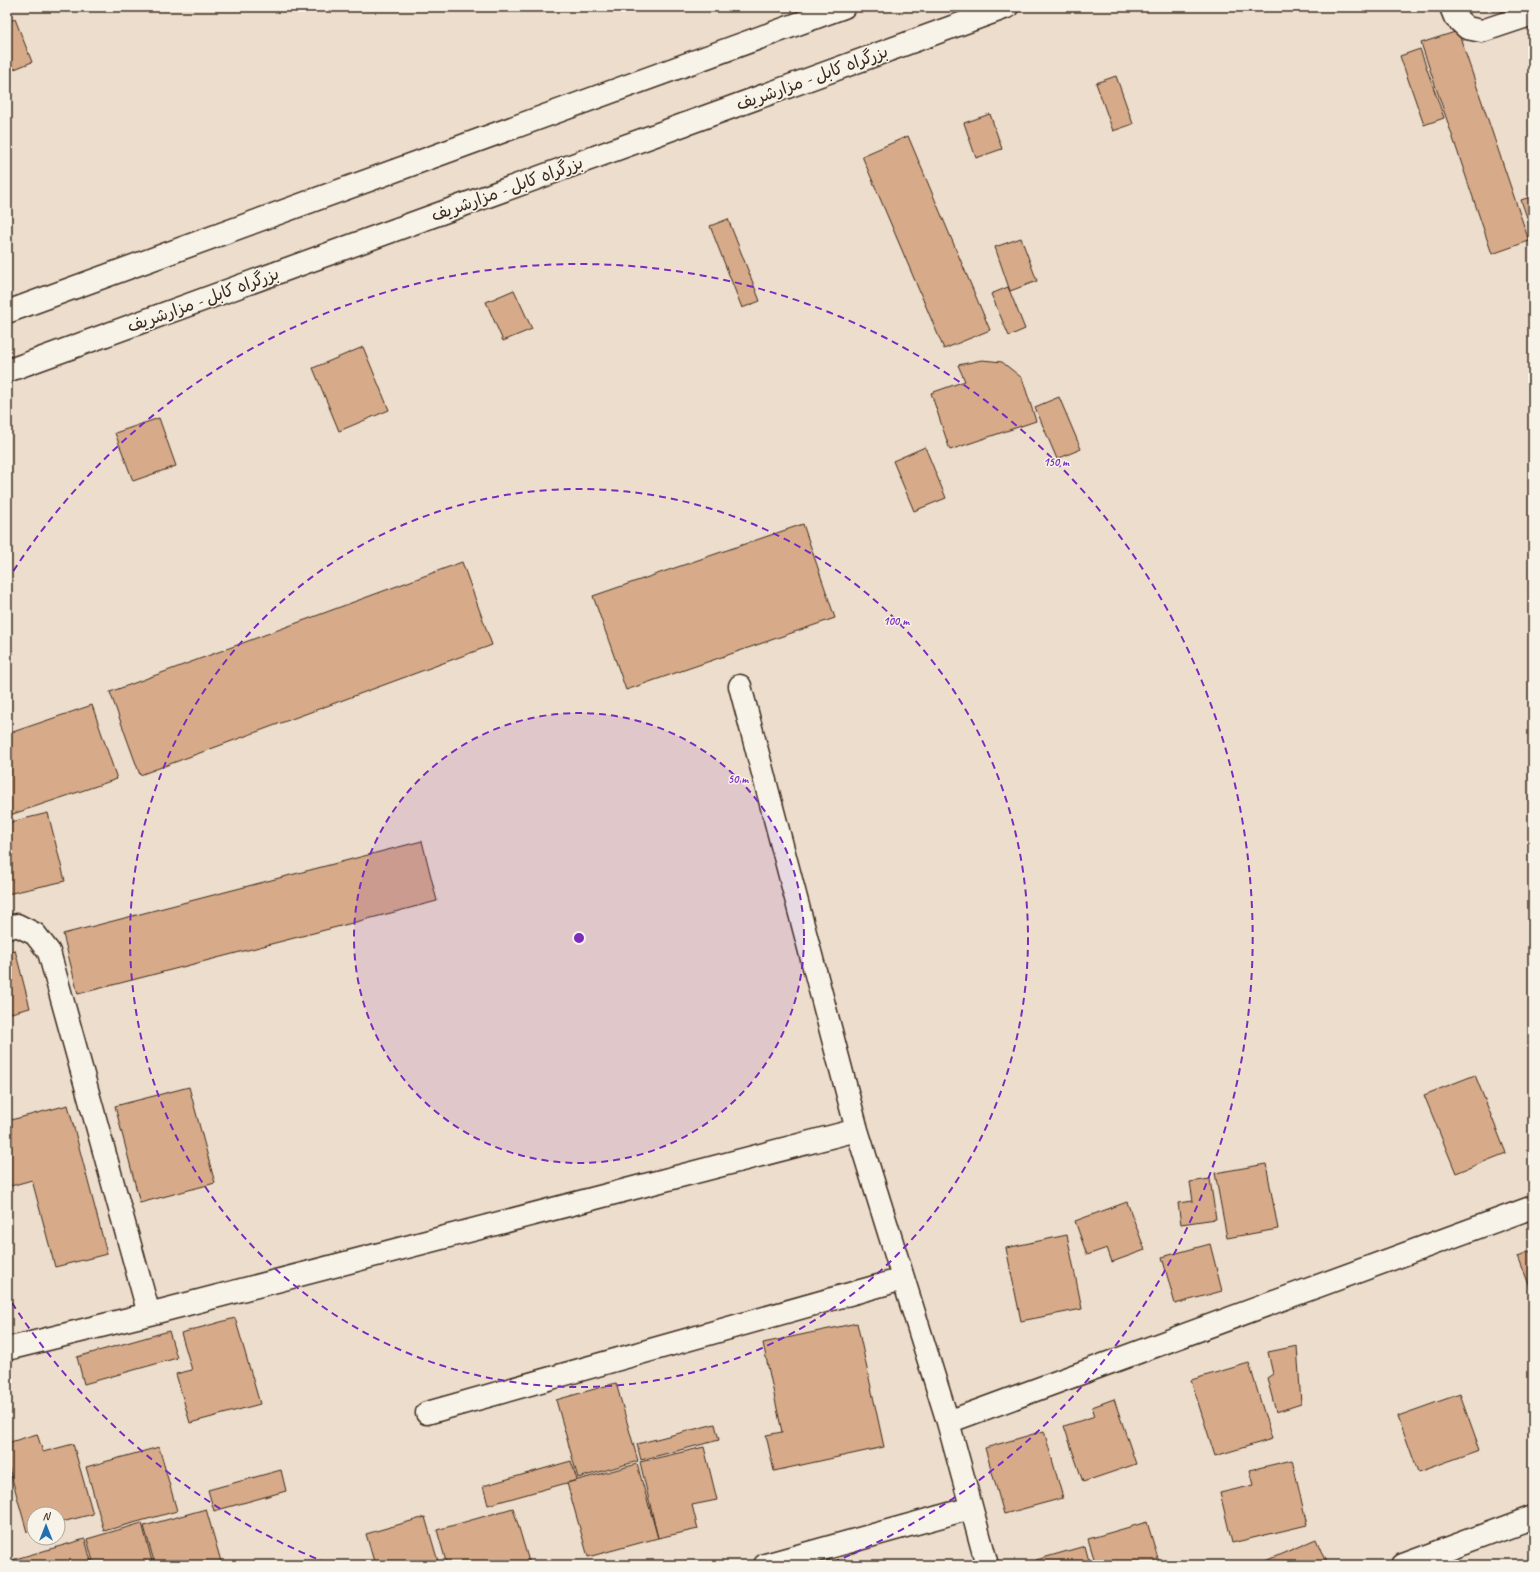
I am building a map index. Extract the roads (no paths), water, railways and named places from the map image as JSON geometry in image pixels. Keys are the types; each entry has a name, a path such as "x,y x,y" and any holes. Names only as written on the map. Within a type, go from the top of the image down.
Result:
{"main road":[{"path":"7,312 844,7"},
{"name":"بزرگراه کابل - مزارشریف","path":"7,371 1007,7"},
{"path":"1451,7 1455,16 1467,28 1482,31 1533,14"},
{"path":"740,686 857,1130 948,1422 987,1565"},
{"path":"7,928 17,925 35,934 49,952 149,1314"},
{"path":"7,1350 857,1130"},
{"path":"948,1422 1533,1207"},
{"path":"427,1413 903,1279"},
{"path":"765,1565 972,1508"},
{"path":"1403,1565 1533,1518"}]}
